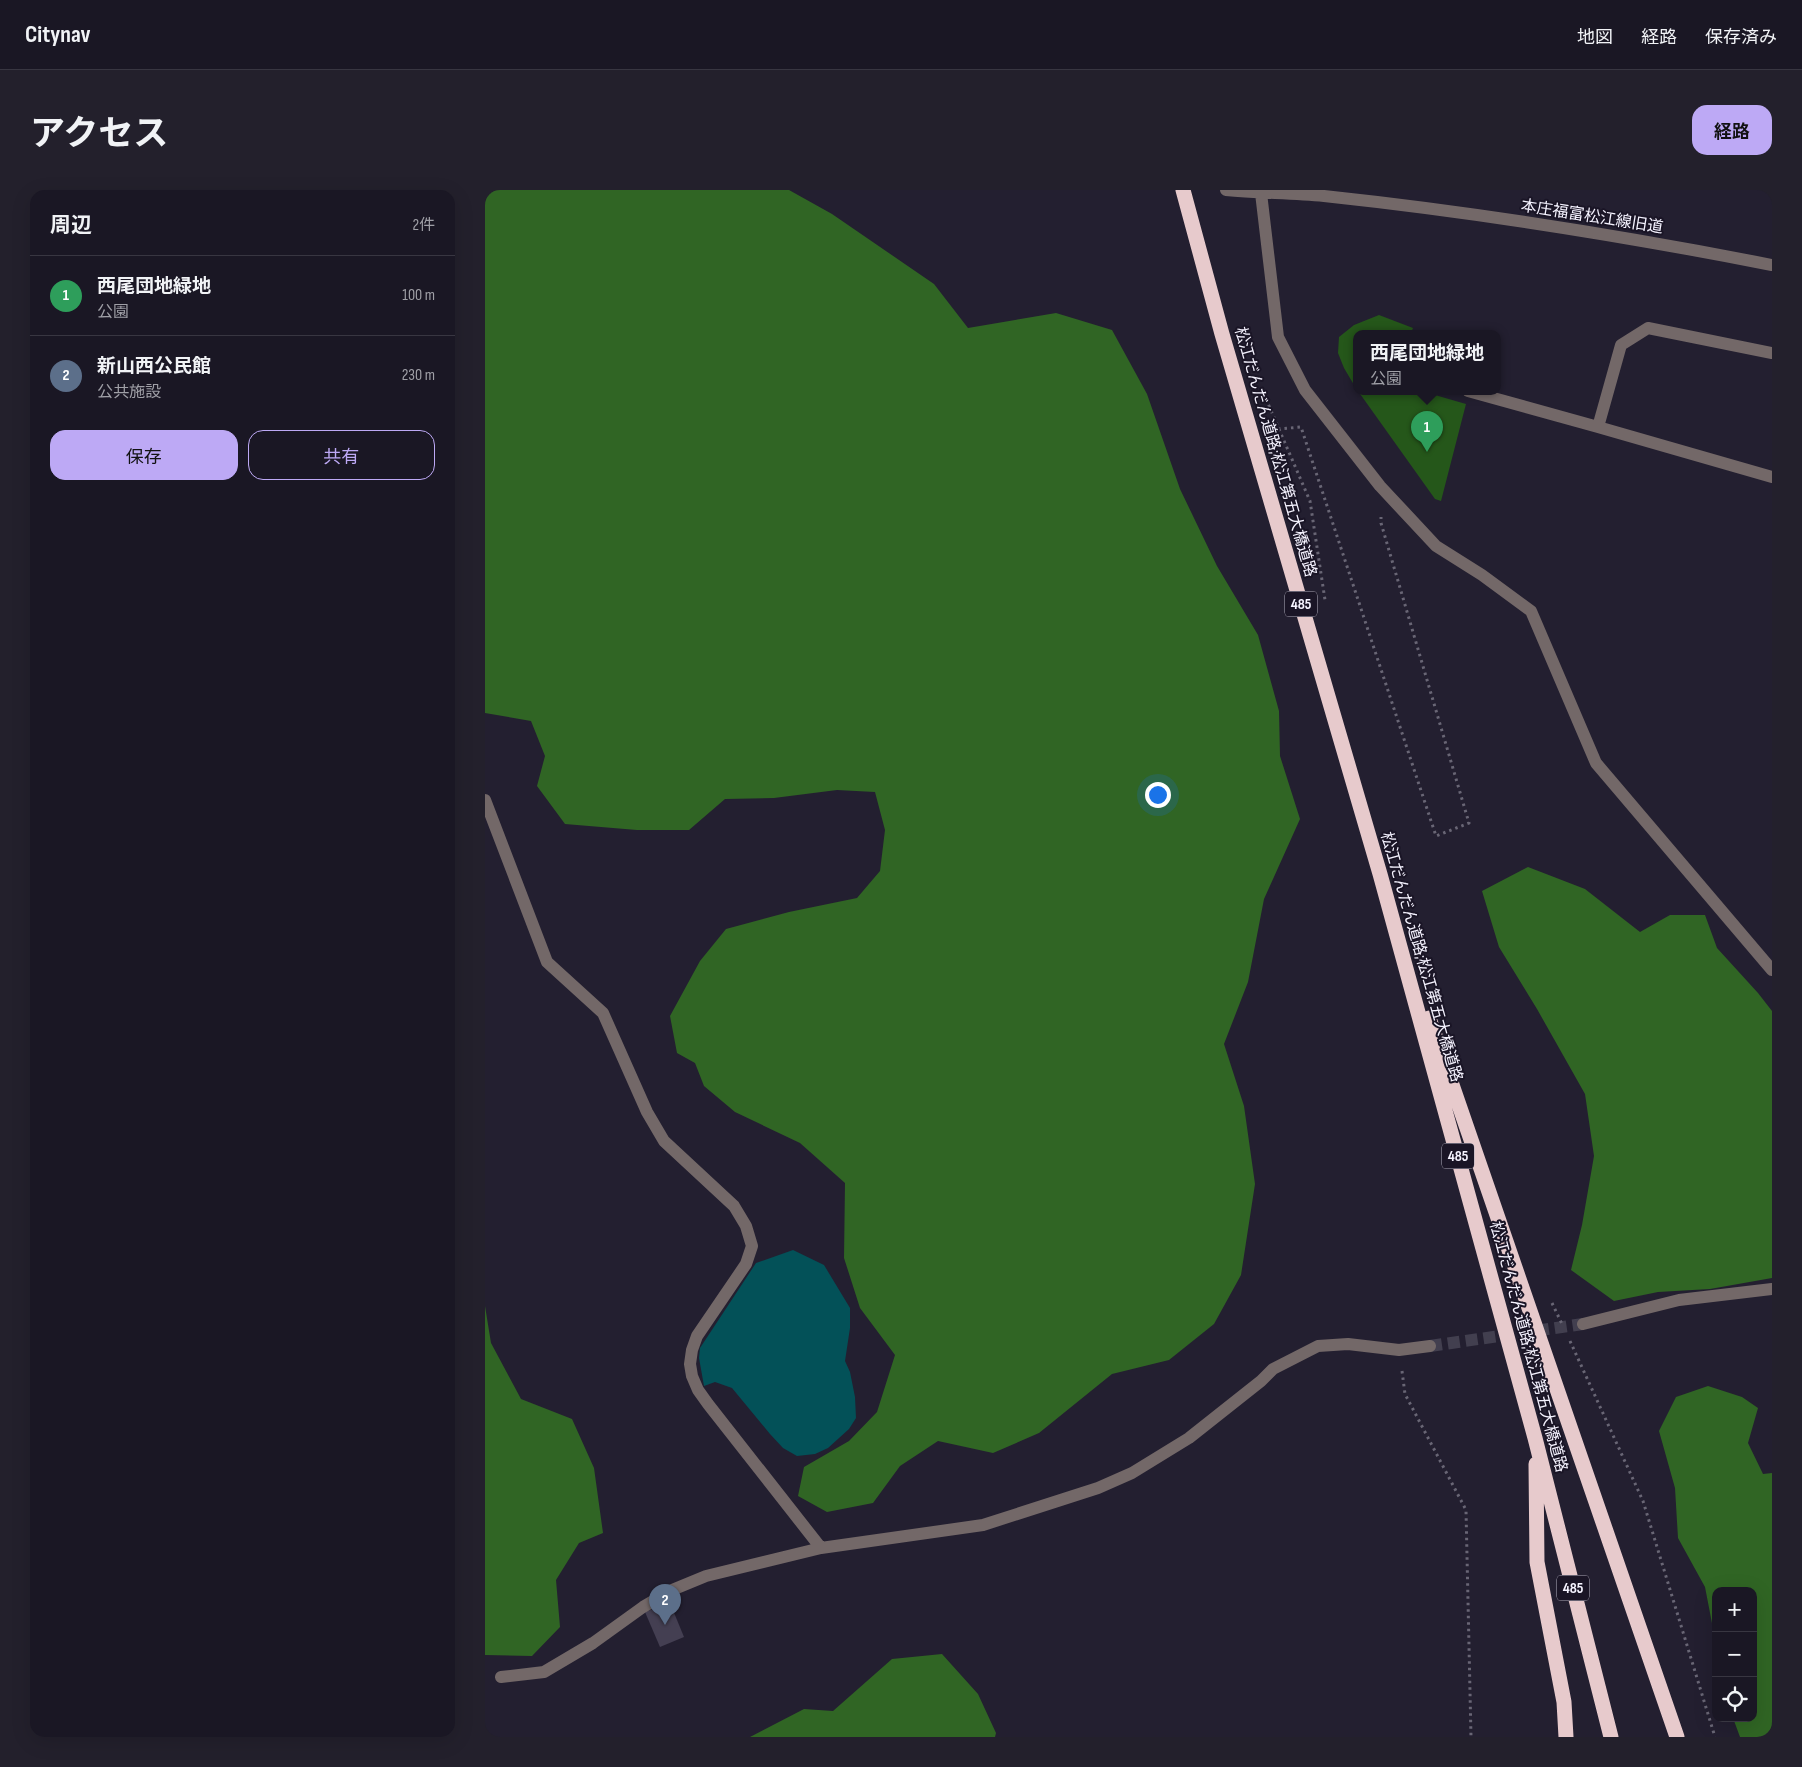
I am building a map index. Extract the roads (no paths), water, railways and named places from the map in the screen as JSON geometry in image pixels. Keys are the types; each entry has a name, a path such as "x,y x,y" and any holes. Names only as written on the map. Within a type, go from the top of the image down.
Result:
{"highway":[{"name":"松江だんだん道路;松江第五大橋道路","path":"1183,190 1222,334 1380,874 1535,1438 1611,1737"},
{"path":"1380,874 1677,1737"},
{"path":"1535,1438 1537,1562 1564,1702 1566,1737"}],"street":[{"name":"本庄福富松江線旧道","path":"1226,190 1322,196 1542,225 1689,249 1772,265"},
{"path":"1261,193 1278,338 1305,390 1381,486 1436,546 1482,575 1531,611 1595,763 1772,970"},
{"path":"1598,428 1621,345 1649,328 1772,352"},
{"path":"1482,395 1772,477"},
{"path":"485,800 547,962 603,1013 647,1112 664,1141 735,1206 746,1226 752,1246 746,1264 697,1336 690,1364 692,1376 698,1390 708,1404 821,1548"},
{"path":"1583,1324 1679,1300 1772,1289"},
{"path":"501,1677 544,1672 593,1643 643,1607 672,1590 705,1576 821,1548 983,1525 1098,1488 1132,1473 1189,1438 1261,1381 1273,1369 1318,1346 1348,1344 1399,1350 1430,1346"}],"tunnel":[{"path":"1430,1346 1583,1324"}],"place":[{"name":"西尾団地緑地","path":"1427,452"},
{"name":"新山西公民館","path":"665,1625"}]}
